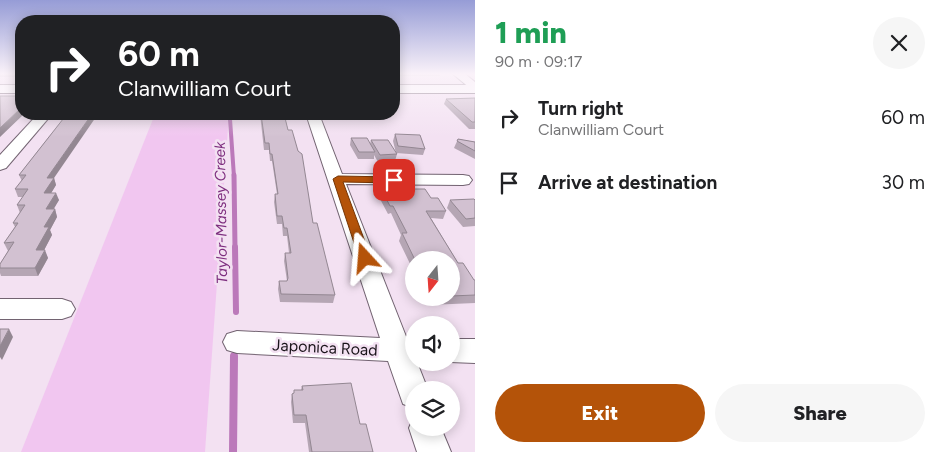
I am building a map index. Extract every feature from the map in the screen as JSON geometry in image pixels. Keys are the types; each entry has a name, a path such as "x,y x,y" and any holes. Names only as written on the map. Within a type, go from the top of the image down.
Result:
{"street":[{"path":"1,162 40,120"},
{"path":"314,120 405,348"},
{"path":"338,179 464,180"},
{"path":"0,309 62,309"},
{"name":"Japonica Road","path":"237,342 405,351"},
{"path":"460,351 475,351"},
{"path":"429,436 434,452"}],"shaded area":[{"path":"153,120 229,120 205,452 21,452"}],"building":[{"path":"0,96 15,96 15,114 0,128"},
{"path":"475,98 475,122 472,122 446,99"},
{"path":"62,120 88,120 47,178 54,178 44,193 56,193 46,209 55,209 44,227 49,227 36,250 45,250 35,268 0,268 0,264 14,242 4,243 18,223 13,223 25,205 17,205 28,189 15,189 26,175 19,175"},
{"path":"262,120 286,120 288,130 292,130 298,151 302,154 313,223 317,223 335,295 281,294 279,281 287,281 288,278 285,253 291,253 287,228 284,228 282,216 277,216 275,194 278,194 272,154 270,154 269,143 265,143"},
{"path":"395,134 420,135 425,149 398,146"},
{"path":"351,138 367,138 375,152 359,152"},
{"path":"458,139 475,142 475,151 457,141"},
{"path":"371,140 388,140 397,154 380,155"},
{"path":"381,189 425,189 431,198 438,198 446,211 426,211 451,251 411,251 402,233 407,233 393,206 390,206"},
{"path":"474,199 475,218 466,219 450,200"},
{"path":"460,263 463,263 475,280 475,295 460,296"},
{"path":"0,329 9,329 0,346"},
{"path":"351,383 360,424 366,424 373,452 312,452 306,415 294,415 292,394 294,390 303,390 302,386"}],"waterway":[{"name":"Taylor-Massey Creek","path":"230,120 234,177"},
{"name":"Taylor-Massey Creek","path":"234,175 235,248"},
{"name":"Taylor-Massey Creek","path":"235,247 236,312"},
{"name":"Taylor-Massey Creek","path":"233,452 234,356"}],"route":[{"path":"365,258 338,179 394,180"}]}
